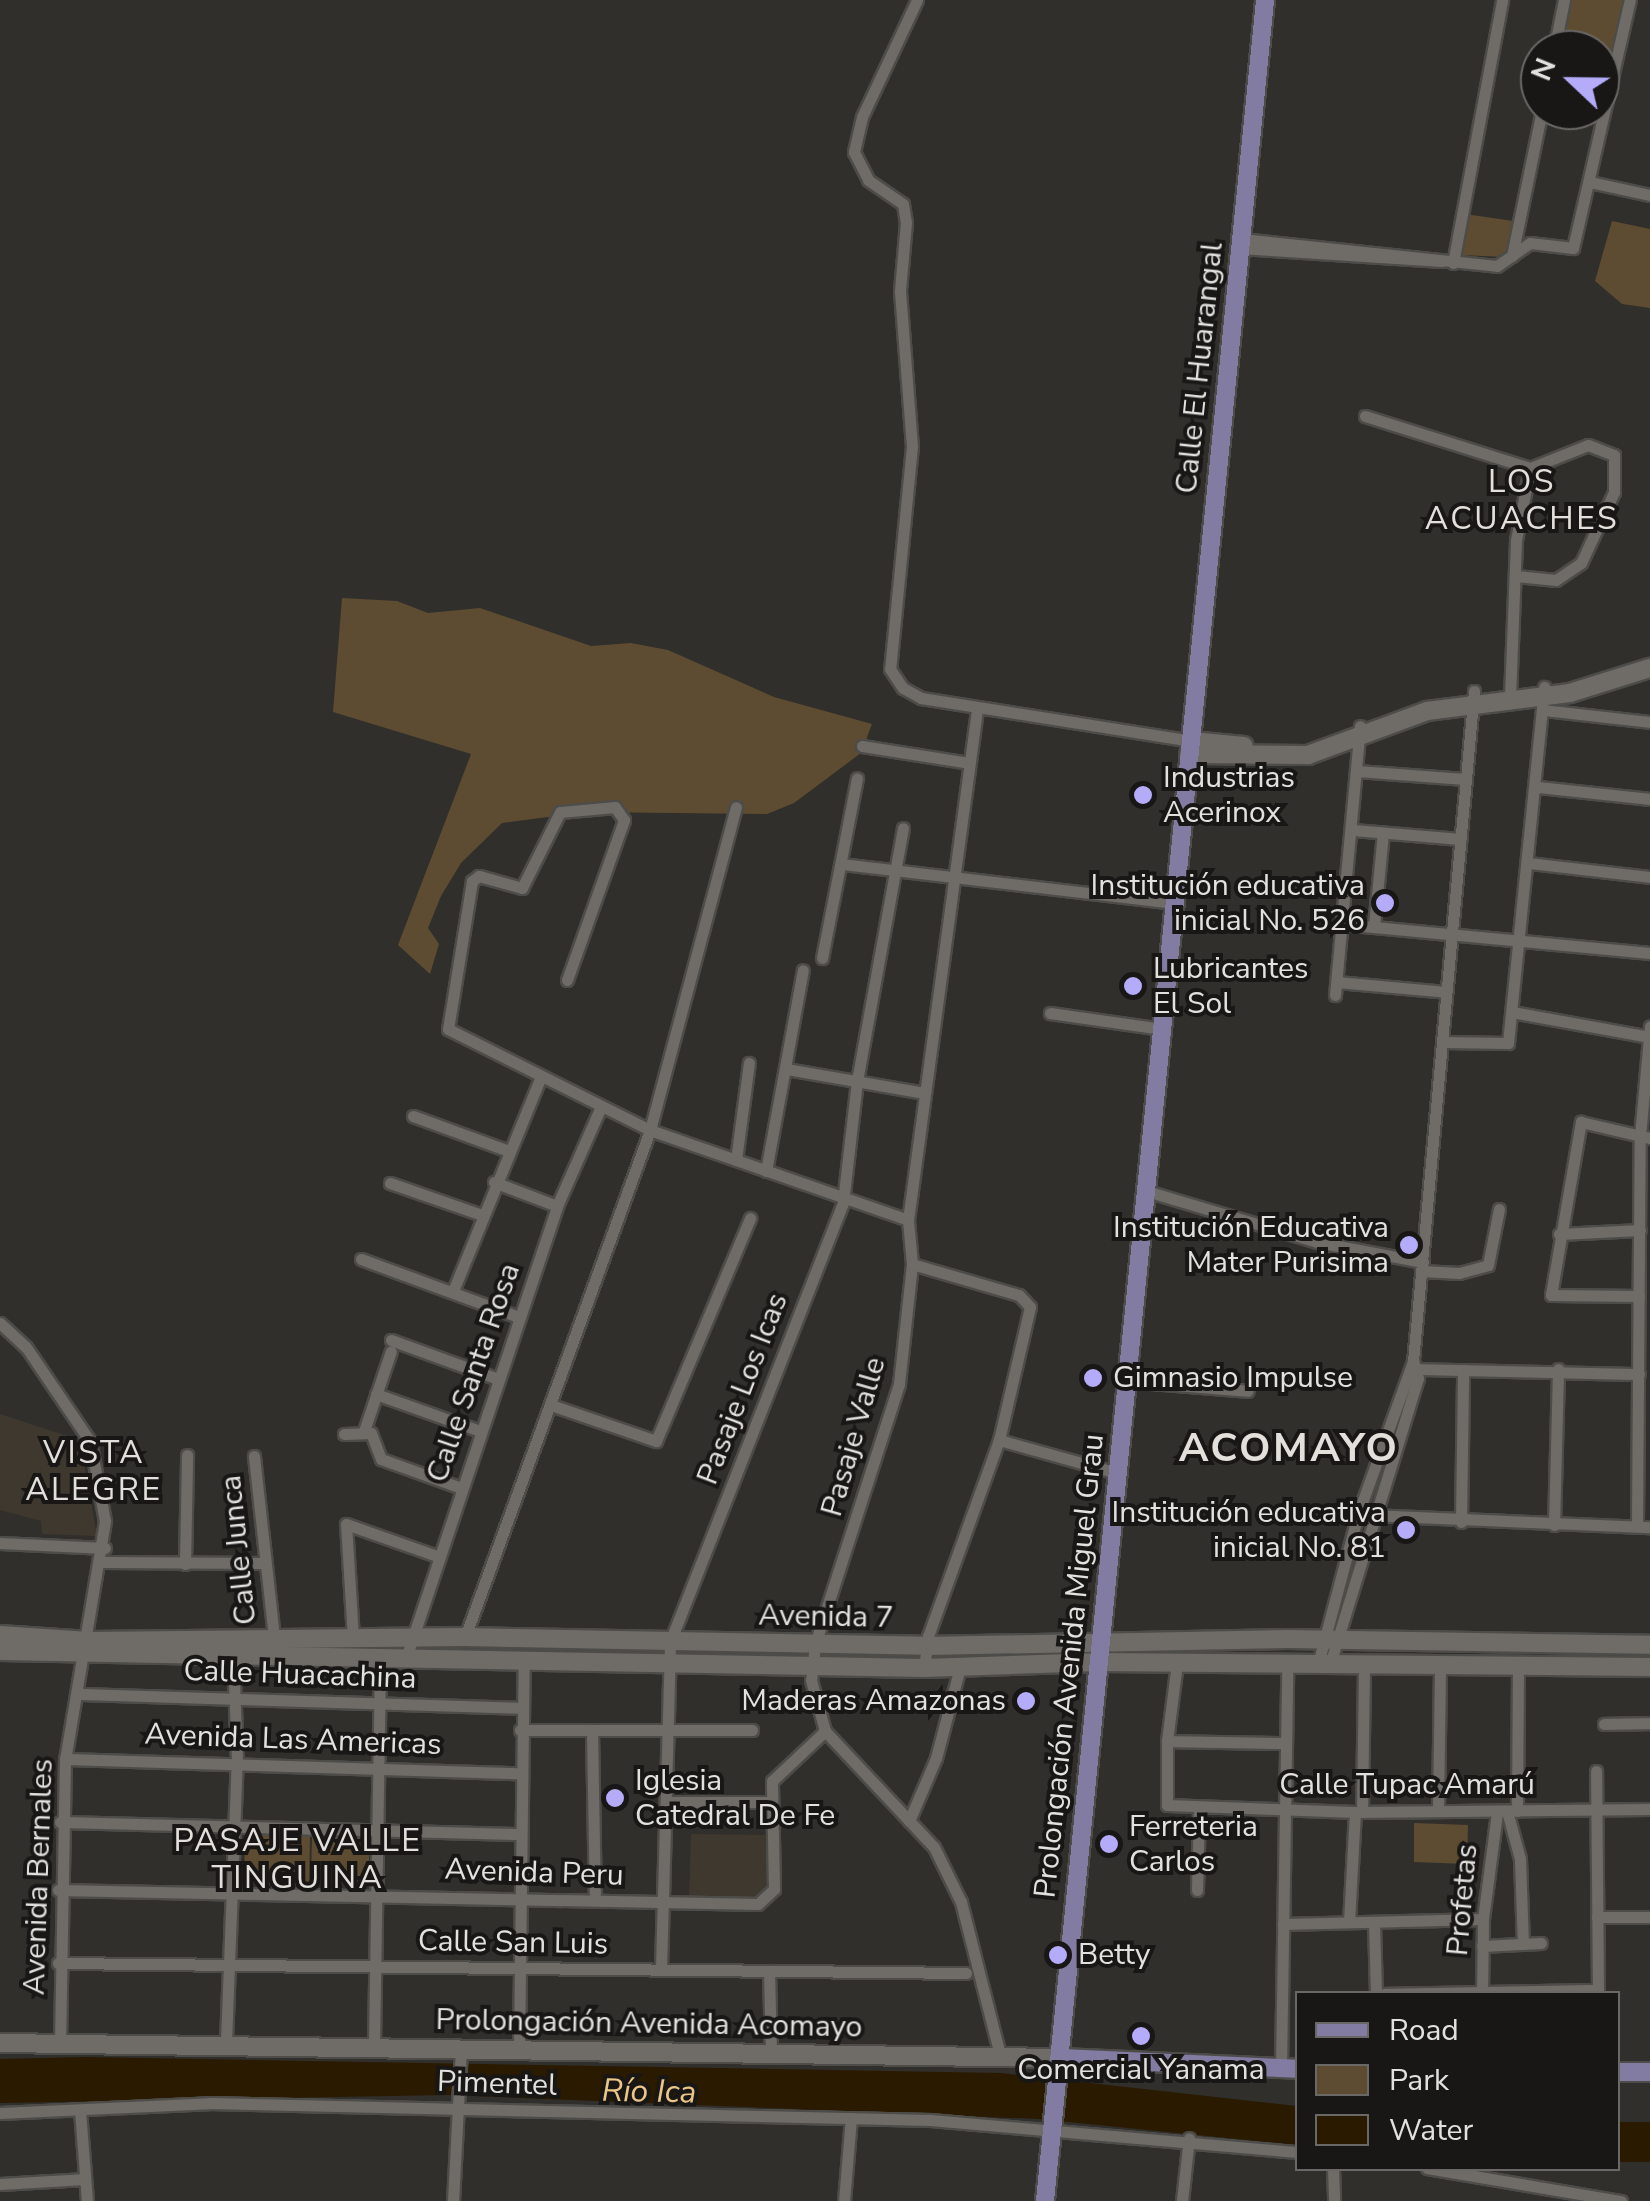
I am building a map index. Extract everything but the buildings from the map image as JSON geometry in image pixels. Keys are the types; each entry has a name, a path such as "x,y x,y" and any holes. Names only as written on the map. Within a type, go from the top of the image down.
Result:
{"main road":[{"name":"Calle El Huarangal","path":"1190,748 1264,0"},
{"name":"Prolongación Avenida Miguel Grau","path":"1045,2201 1190,748"},
{"name":"Prolongación Avenida Acomayo","path":"1058,2066 1289,2069"},
{"path":"1620,2072 1650,2072"}],"street":[{"path":"917,0 869,99 854,152 868,180 903,204 906,222 900,291 912,446 890,669 903,688 921,698 977,710 1190,748 1284,748 1359,731 1474,697 1510,692 1650,722"},
{"path":"1447,262 1502,0"},
{"path":"1558,30 1564,0"},
{"path":"1620,45 1630,0"},
{"path":"1512,256 1538,130"},
{"path":"1240,244 1497,266 1530,243 1573,248 1601,130"},
{"path":"1590,182 1650,195"},
{"path":"1364,416 1530,468 1599,446 1614,455 1614,492 1596,541 1569,576 1516,576"},
{"path":"1510,692 1518,511 1530,468"},
{"path":"1544,698 1650,656"},
{"path":"1544,698 1650,668"},
{"path":"1330,1640 1374,1515 1415,1365 1474,697"},
{"path":"1442,1042 1503,1047 1512,1012 1538,787 1544,698"},
{"name":"Pasaje Valle","path":"977,710 958,881 908,1220 912,1264 899,1384 813,1654 813,1696 825,1731 934,1846 961,1902 1001,2059"},
{"path":"1359,731 1336,989 1446,992"},
{"path":"862,746 970,763"},
{"path":"1356,772 1465,779"},
{"path":"822,958 857,778"},
{"path":"1538,787 1650,799"},
{"path":"566,980 624,820 615,806 560,812 522,888 479,876 470,886 448,1029 600,1109 650,1130 843,1202 908,1220"},
{"path":"465,1638 650,1130 736,808"},
{"name":"Pasaje Los Icas","path":"661,1968 670,1802 670,1642 843,1202 857,1082 902,828"},
{"path":"1352,830 1461,839"},
{"path":"1374,926 1383,833"},
{"path":"1528,863 1650,877"},
{"path":"842,864 958,881 1174,903"},
{"path":"1342,924 1452,931 1650,953"},
{"path":"766,1171 803,970"},
{"path":"1512,1012 1650,1037"},
{"path":"1050,1013 1162,1029"},
{"path":"1358,1514 1461,1522 1643,1526 1638,1296 1650,1026"},
{"path":"736,1160 749,1064"},
{"path":"787,1069 925,1093"},
{"path":"453,1291 506,1150 541,1076"},
{"name":"Calle Santa Rosa","path":"408,1648 557,1206 600,1109"},
{"path":"413,1116 506,1150"},
{"path":"1638,1296 1550,1295 1581,1122 1645,1137"},
{"path":"390,1182 482,1215"},
{"path":"494,1182 557,1206"},
{"path":"1143,1190 1317,1242 1458,1273 1488,1265 1499,1209"},
{"path":"550,1405 656,1441 750,1218"},
{"path":"1559,1234 1640,1230"},
{"path":"361,1260 518,1318"},
{"path":"912,1264 1029,1303 998,1440 926,1646 924,1668"},
{"name":"Avenida Bernales","path":"0,1323 36,1360 90,1441 105,1548 65,1758 58,1890 60,2042"},
{"path":"364,1431 391,1346 498,1379"},
{"path":"1415,1365 1463,1370 1642,1368"},
{"path":"1324,1664 1358,1514 1415,1365"},
{"path":"1554,1525 1558,1369"},
{"path":"1461,1522 1463,1370"},
{"path":"1125,1382 1248,1391"},
{"path":"376,1394 480,1431"},
{"path":"344,1434 364,1431 376,1437 385,1461 461,1488"},
{"path":"998,1440 1116,1473"},
{"path":"185,1564 187,1454"},
{"name":"Calle Junca","path":"254,1456 274,1638"},
{"path":"353,1638 346,1524 438,1556"},
{"path":"0,1542 105,1548"},
{"path":"103,1562 264,1564"},
{"name":"Avenida 7","path":"0,1635 88,1648 233,1655 380,1657 465,1638 670,1642 924,1668 1098,1662 1650,1667"},
{"name":"Avenida 7","path":"0,1650 353,1638 524,1661 669,1663 926,1646 1087,1645 1100,1639 1650,1645"},
{"path":"226,2042 235,1892 237,1762 233,1655"},
{"path":"374,2045 382,1766 380,1657"},
{"path":"519,2050 524,1970 519,1773 524,1661"},
{"path":"1177,1663 1166,1741 1286,1743"},
{"path":"1287,1664 1283,1995 1289,2069"},
{"path":"1350,1922 1364,1665"},
{"path":"1438,1811 1440,1665"},
{"name":"Profetas","path":"1482,1991 1483,1919 1507,1812 1518,1666"},
{"path":"910,1821 936,1758 960,1667"},
{"name":"Calle Huacachina","path":"78,1694 520,1708"},
{"path":"1604,1724 1650,1723"},
{"path":"520,1730 752,1730"},
{"path":"592,1731 595,1899"},
{"path":"670,1802 770,1802 777,1774 825,1731"},
{"name":"Calle Tupac Amarú","path":"1166,1741 1165,1804 1358,1812 1650,1809"},
{"name":"Avenida Las Americas","path":"65,1758 519,1773"},
{"path":"1559,1991 1598,1990 1596,1770"},
{"name":"Avenida Peru","path":"58,1890 768,1901 774,1889 770,1802"},
{"path":"1197,1890 1200,1807"},
{"path":"1507,1812 1520,1860 1524,1944"},
{"path":"60,1822 519,1834"},
{"path":"1597,1917 1650,1917"},
{"path":"1283,1924 1483,1919"},
{"path":"1374,1922 1376,1991"},
{"path":"1482,1946 1541,1943"},
{"name":"Calle San Luis","path":"58,1962 966,1973"},
{"path":"769,1971 772,2054"},
{"path":"1283,1995 1295,1995"},
{"name":"Prolongación Avenida Acomayo","path":"0,2044 374,2045 461,2054 519,2050 772,2054 1001,2059 1058,2066"},
{"path":"454,2201 461,2054"},
{"name":"Pimentel","path":"0,2112 209,2103 457,2104 1053,2125 1295,2152"},
{"path":"80,2110 87,2201"},
{"path":"844,2201 850,2118"},
{"path":"1182,2201 1189,2138"},
{"path":"1333,2171 1334,2201"},
{"path":"1441,2171 1582,2199 1621,2201"},
{"path":"15,2201 7,2184 85,2179"}],"shaded area":[{"path":"0,1414 80,1440 97,1536 42,1534 41,1521 0,1510"},
{"path":"691,1834 769,1835 767,1898 689,1897"}],"green space":[{"path":"1570,0 1625,0 1619,30 1564,30"},
{"path":"1465,214 1513,221 1506,257 1460,255"},
{"path":"1612,221 1650,229 1650,308 1622,304 1595,281"},
{"path":"342,598 397,601 428,613 480,608 591,646 631,643 668,650 774,697 872,724 861,753 794,803 767,814 585,812 502,823 461,863 441,896 428,928 439,944 430,974 398,945 471,754 333,712"},
{"path":"1414,1823 1468,1825 1467,1864 1414,1862"},
{"path":"245,1833 310,1835 309,1885 244,1883"},
{"path":"312,1836 370,1838 368,1884 311,1882"}],"water":[{"name":"Río Ica","path":"86,2057 1001,2073 1295,2106 1295,2145 1038,2119 448,2095 0,2103 0,2059"},
{"path":"1620,2122 1650,2122 1650,2162 1620,2162"}],"place":[{"name":"Industrias Acerinox","path":"1143,795"},
{"name":"Institución educativa inicial No. 526","path":"1385,903"},
{"name":"Lubricantes El Sol","path":"1133,986"},
{"name":"Institución Educativa Mater Purisima","path":"1409,1245"},
{"name":"Gimnasio Impulse","path":"1093,1378"},
{"name":"Institución educativa inicial No. 81","path":"1406,1530"},
{"name":"Maderas Amazonas","path":"1026,1701"},
{"name":"Iglesia Catedral De Fe","path":"615,1798"},
{"name":"Ferreteria Carlos","path":"1109,1844"},
{"name":"Betty","path":"1058,1955"},
{"name":"Comercial Yanama","path":"1141,2036"}],"district":[{"name":"LOS ACUACHES","path":"1522,502"},
{"name":"ACOMAYO","path":"1289,1448"},
{"name":"VISTA ALEGRE","path":"94,1472"},
{"name":"PASAJE VALLE TINGUINA","path":"298,1860"}]}
